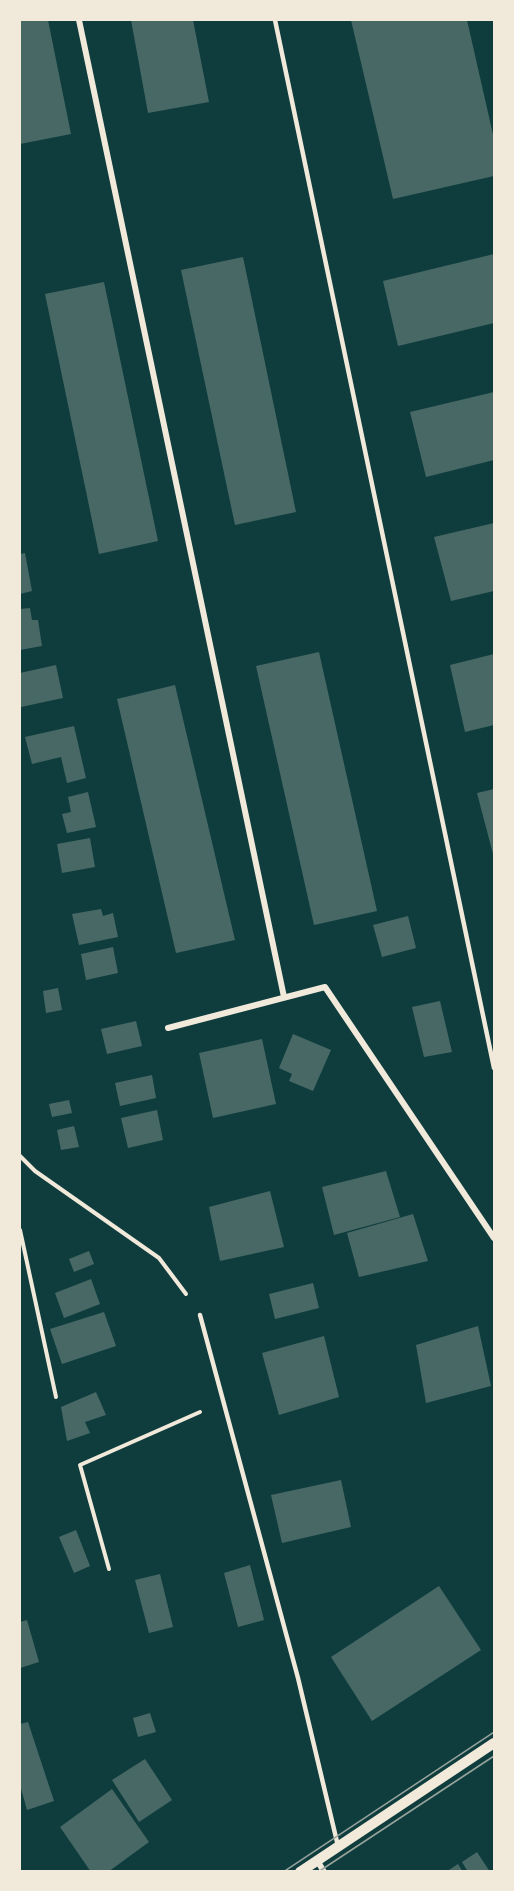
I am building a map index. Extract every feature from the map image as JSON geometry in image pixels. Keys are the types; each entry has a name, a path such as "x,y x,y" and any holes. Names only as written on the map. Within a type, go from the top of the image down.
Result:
{"street":[{"path":"79,20 284,997"},
{"path":"168,1028 325,987 495,1238"},
{"path":"300,1872 495,1743"},
{"path":"317,1860 324,1872"}],"lane":[{"path":"275,20 495,1068"},
{"path":"200,1314 298,1678 338,1846"}],"path":[{"path":"20,1156 35,1171 159,1258 200,1314"},
{"path":"20,1230 56,1397"},
{"path":"109,1569 80,1465 224,1401"}],"building":[{"path":"20,20 48,20 71,134 20,144"},
{"path":"131,20 193,20 209,102 148,113"},
{"path":"351,20 467,20 494,139 494,176 393,199"},
{"path":"494,254 494,323 398,346 383,281"},
{"path":"243,257 296,512 235,525 181,270"},
{"path":"104,282 158,541 99,554 45,294"},
{"path":"494,392 494,460 426,477 410,412"},
{"path":"494,523 494,591 451,601 434,537"},
{"path":"25,553 32,591 20,594 20,554"},
{"path":"30,608 32,620 38,620 42,646 20,650 20,609"},
{"path":"319,652 377,911 314,925 256,666"},
{"path":"494,654 494,725 465,732 450,665"},
{"path":"56,665 63,698 21,707 20,673"},
{"path":"175,685 235,940 176,953 117,699"},
{"path":"74,726 86,778 67,783 61,757 32,764 25,737"},
{"path":"494,789 494,858 477,793"},
{"path":"88,792 96,827 67,833 62,814 71,812 68,797"},
{"path":"90,838 95,867 62,873 57,844"},
{"path":"101,909 103,916 113,913 118,937 79,945 72,914"},
{"path":"408,916 416,948 382,957 373,925"},
{"path":"113,947 118,973 86,980 81,954"},
{"path":"58,988 62,1010 46,1013 43,991"},
{"path":"440,1001 452,1052 424,1057 412,1007"},
{"path":"136,1021 142,1046 107,1054 101,1029"},
{"path":"293,1034 331,1050 313,1091 289,1081 292,1074 279,1068"},
{"path":"262,1039 276,1104 213,1118 199,1053"},
{"path":"152,1075 156,1098 120,1106 115,1083"},
{"path":"69,1100 72,1113 52,1117 49,1104"},
{"path":"157,1110 163,1140 128,1148 121,1118"},
{"path":"74,1126 79,1147 61,1150 57,1130"},
{"path":"386,1171 400,1217 334,1235 322,1187"},
{"path":"270,1191 284,1247 220,1261 209,1207"},
{"path":"413,1214 428,1261 359,1277 347,1233"},
{"path":"89,1251 94,1264 74,1272 69,1259"},
{"path":"91,1279 100,1304 64,1318 55,1293"},
{"path":"313,1283 319,1308 275,1319 269,1294"},
{"path":"104,1312 116,1346 62,1364 50,1329"},
{"path":"478,1326 491,1386 426,1403 416,1345"},
{"path":"324,1336 339,1397 279,1415 262,1353"},
{"path":"96,1392 106,1415 85,1422 90,1433 67,1441 61,1407"},
{"path":"341,1480 351,1527 282,1543 271,1495"},
{"path":"76,1530 90,1566 74,1573 59,1537"},
{"path":"250,1565 264,1620 238,1627 224,1573"},
{"path":"160,1574 173,1627 149,1633 135,1580"},
{"path":"439,1586 481,1650 372,1721 331,1657"},
{"path":"27,1620 39,1662 20,1668 20,1622"},
{"path":"150,1713 156,1732 138,1737 133,1718"},
{"path":"28,1722 54,1801 27,1810 20,1785 20,1724"},
{"path":"145,1759 172,1800 139,1822 112,1780"},
{"path":"112,1789 149,1842 108,1872 91,1872 60,1827"},
{"path":"477,1852 490,1872 468,1872 462,1862"},
{"path":"458,1864 463,1872 446,1872"}],"tram line":[{"path":"283,1872 494,1732"},
{"path":"318,1872 494,1756"}]}
